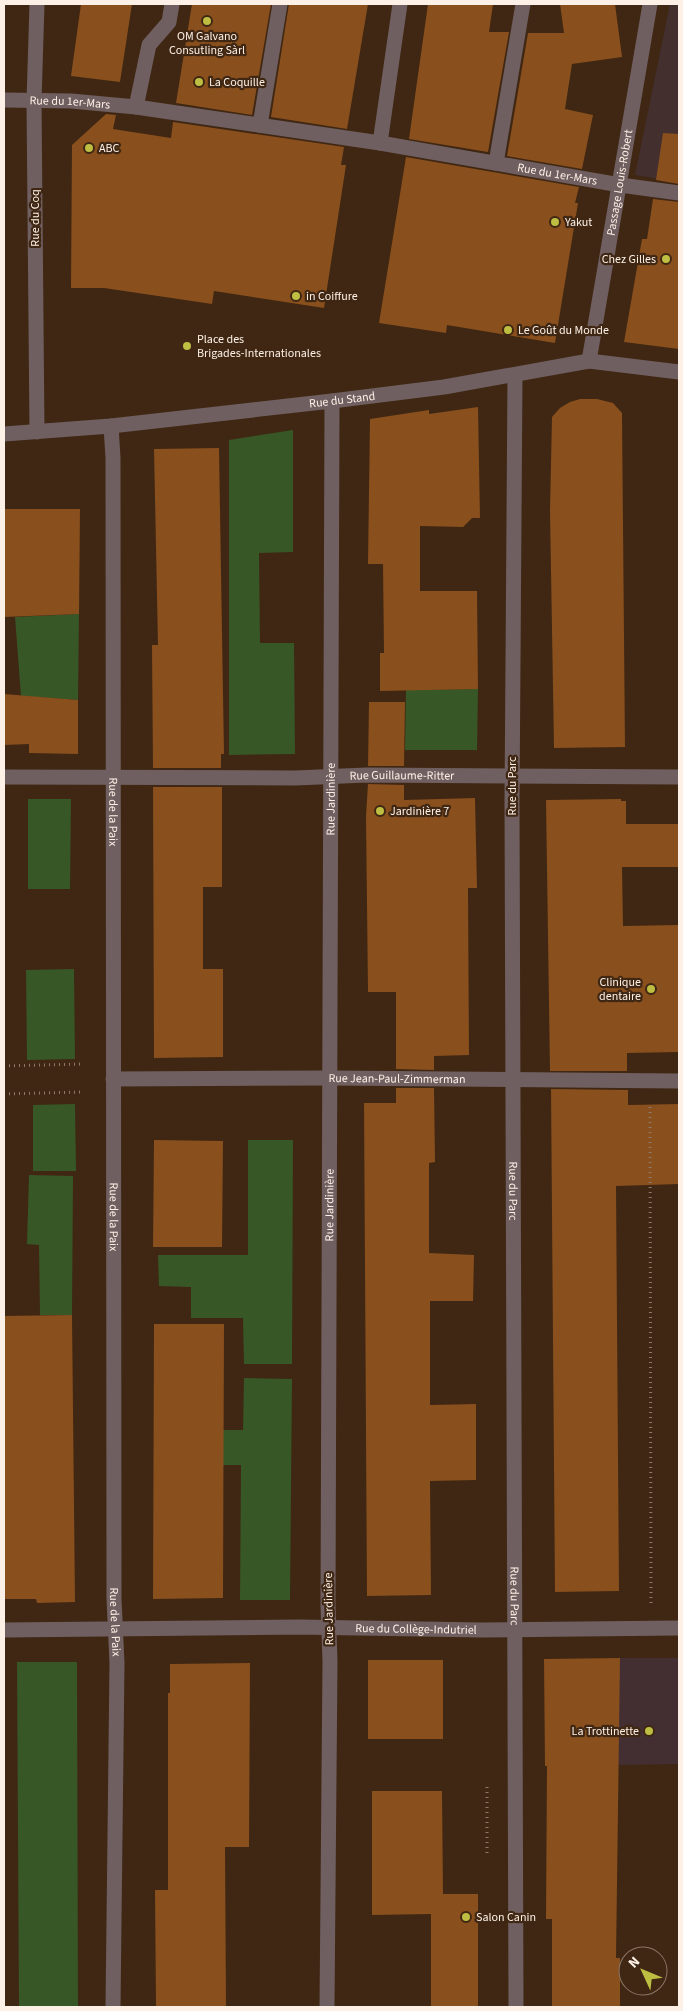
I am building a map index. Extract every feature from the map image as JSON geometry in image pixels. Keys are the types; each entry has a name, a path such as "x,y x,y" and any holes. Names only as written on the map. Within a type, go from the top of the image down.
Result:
{"street":[{"name":"Rue du Coq","path":"37,4 34,100 37,432"},
{"path":"136,107 149,45 169,22 172,4"},
{"path":"260,125 280,4"},
{"path":"380,143 400,4"},
{"path":"496,162 523,4"},
{"name":"Passage Louis-Robert","path":"589,361 650,4"},
{"name":"Rue du 1er-Mars","path":"4,100 71,101 136,107 380,143 620,185 679,193"},
{"name":"Rue du Stand","path":"4,434 111,426 332,401 444,387 589,361 679,372"},
{"name":"Rue du Parc","path":"515,375 512,776 516,2007"},
{"name":"Rue Jardinière","path":"327,2007 330,1660 332,401"},
{"name":"Rue de la Paix","path":"111,426 113,458 113,1079 117,1663 113,2007"},
{"name":"Rue Guillaume-Ritter","path":"4,778 331,777 367,775 679,776"},
{"name":"Rue Jean-Paul-Zimmerman","path":"113,1079 330,1078 679,1081"},
{"name":"Rue du Collège-Indutriel","path":"4,1630 329,1628 515,1630 679,1628"}],"path":[{"path":"4,1066 83,1064"},
{"path":"4,1094 83,1092"},
{"path":"650,1098 651,1603"},
{"path":"487,1787 487,1853"}],"shaded area":[{"path":"670,4 679,4 679,182 635,175"},
{"name":"La Trottinette","path":"618,1658 679,1658 679,1764 618,1765"}],"green space":[{"path":"293,430 293,552 259,553 260,643 294,643 295,754 229,755 229,440"},
{"path":"79,614 78,700 21,696 15,617"},
{"path":"478,689 477,750 405,750 406,690"},
{"path":"28,799 71,799 70,889 28,889"},
{"path":"74,969 75,1059 27,1060 26,970"},
{"path":"75,1104 76,1171 33,1171 33,1105"},
{"path":"248,1140 293,1140 292,1364 244,1364 243,1318 191,1318 191,1287 159,1286 158,1255 248,1255"},
{"path":"29,1175 73,1176 72,1315 40,1315 39,1245 27,1244"},
{"path":"244,1378 292,1379 290,1600 240,1600 241,1465 157,1465 157,1430 243,1430"},
{"path":"17,1662 77,1662 78,2007 19,2007"}],"building":[{"path":"81,4 132,4 120,82 71,76"},
{"path":"192,4 271,4 252,115 176,103"},
{"path":"289,4 368,4 347,129 271,117"},
{"path":"428,4 493,4 489,32 509,32 488,152 409,139"},
{"path":"560,4 615,4 622,57 572,64 565,109 593,115 582,169 507,156 528,33 564,33"},
{"path":"106,114 116,115 113,129 171,138 173,122 344,147 341,165 346,165 324,308 214,291 212,304 104,288 71,288 72,145"},
{"path":"663,133 679,134 679,184 656,180"},
{"path":"406,157 579,187 575,203 578,203 555,343 447,325 446,333 379,323"},
{"path":"653,199 679,202 679,349 624,342 642,239 647,239"},
{"path":"580,399 597,399 613,403 622,413 625,747 554,748 550,511 552,417 560,408"},
{"path":"478,407 480,518 472,518 463,527 420,526 420,591 477,591 478,689 380,691 380,653 384,653 383,564 368,564 370,419 429,410 429,414"},
{"path":"219,448 224,754 221,754 221,768 153,768 152,645 158,645 154,449"},
{"path":"4,509 80,509 79,614 4,617"},
{"path":"4,694 78,700 78,754 29,753 29,744 4,745"},
{"path":"369,702 405,702 404,766 368,766"},
{"path":"368,784 404,785 404,800 475,798 477,888 468,888 469,1055 434,1056 434,1070 396,1069 396,992 368,992 366,816"},
{"path":"153,787 222,787 222,887 203,887 203,969 223,969 223,1057 154,1058"},
{"path":"621,799 621,801 626,801 626,824 679,824 679,867 622,867 623,926 679,925 679,1052 627,1053 627,1071 550,1071 546,800"},
{"path":"396,1088 434,1088 435,1162 429,1163 429,1253 474,1255 473,1301 430,1301 430,1405 476,1404 476,1480 430,1481 431,1595 367,1596 364,1103 396,1103"},
{"path":"551,1089 628,1090 628,1105 679,1104 679,1184 616,1186 619,1591 555,1592"},
{"path":"154,1140 223,1141 222,1247 153,1247"},
{"path":"72,1315 75,1602 37,1603 36,1599 4,1599 4,1316"},
{"path":"154,1324 224,1324 223,1598 153,1599"},
{"path":"620,1658 616,1958 618,1958 618,1996 620,1996 620,2007 552,2007 552,1919 546,1919 547,1766 545,1766 544,1659"},
{"path":"368,1660 443,1660 443,1739 368,1739"},
{"path":"250,1663 249,1847 225,1847 226,2007 156,2007 155,1890 168,1890 168,1693 170,1693 170,1664"},
{"path":"372,1791 442,1791 443,1894 478,1894 478,2007 431,2007 431,1914 372,1915"}],"place":[{"name":"OM Galvano Consutling Sàrl","path":"207,21"},
{"name":"La Coquille","path":"199,82"},
{"name":"ABC","path":"89,148"},
{"name":"Yakut","path":"555,222"},
{"name":"Chez Gilles","path":"666,259"},
{"name":"in Coiffure","path":"296,296"},
{"name":"Le Goût du Monde","path":"508,330"},
{"name":"Place des Brigades-Internationales","path":"187,346"},
{"name":"Jardinière 7","path":"380,811"},
{"name":"Clinique dentaire","path":"651,989"},
{"name":"La Trottinette","path":"649,1731"},
{"name":"Salon Canin","path":"466,1917"}]}
